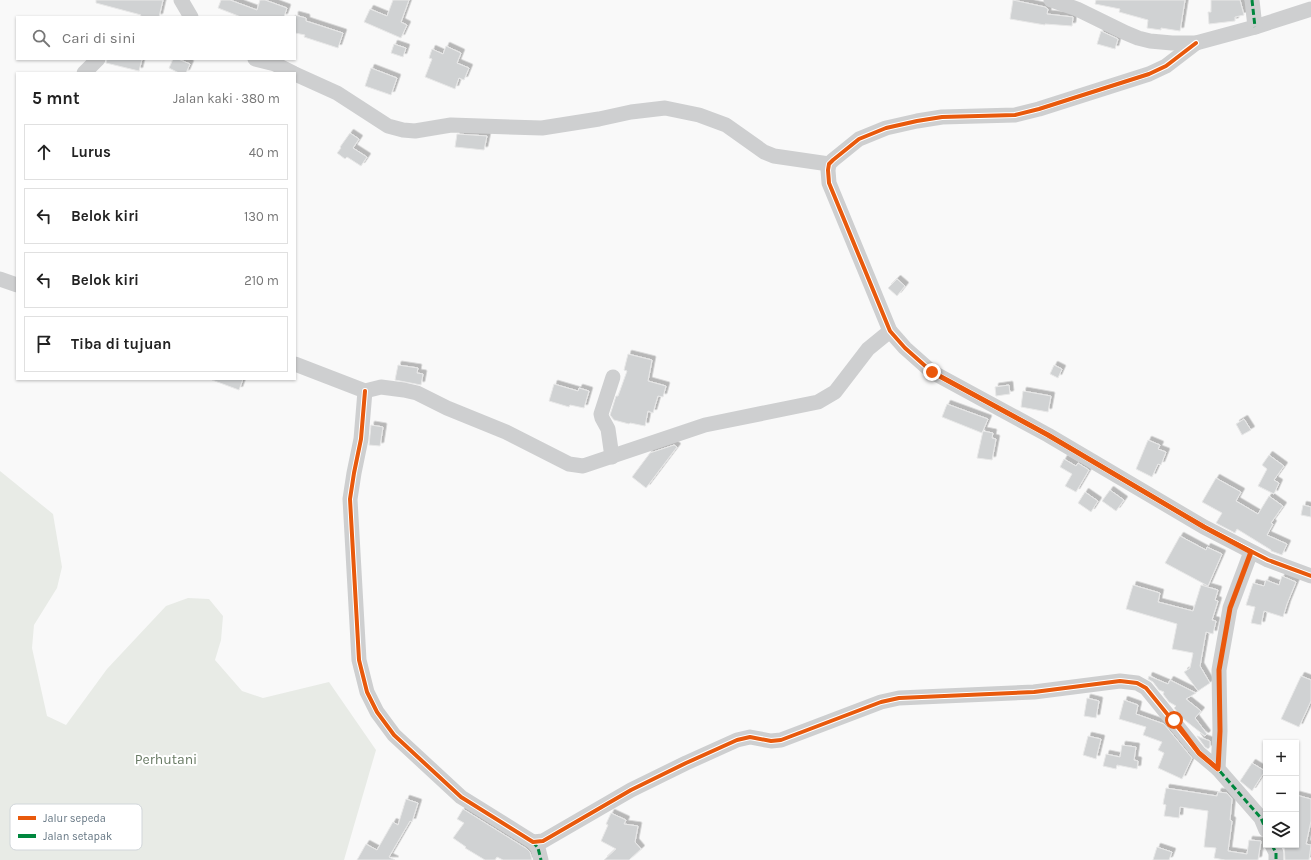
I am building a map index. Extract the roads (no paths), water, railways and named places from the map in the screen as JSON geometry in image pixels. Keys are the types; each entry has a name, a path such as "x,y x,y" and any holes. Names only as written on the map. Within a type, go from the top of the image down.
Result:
{"street":[{"path":"181,0 191,16"},
{"path":"1051,0 1077,9 1138,38 1158,42 1196,43 1255,27 1311,9"},
{"path":"1252,0 1255,27"},
{"path":"1196,43 1166,66 1150,74 1039,109 1015,114 942,117 886,128 860,139 833,160 829,164 827,177 890,331 905,348 932,372 1048,435 1204,527 1268,560 1311,576"},
{"path":"85,72 97,60"},
{"path":"259,60 275,64 290,72"},
{"path":"296,75 337,93 388,126 403,130 414,131 451,125 542,128 599,119 631,112 665,108 699,115 726,125 764,152 774,156 829,164"},
{"path":"0,279 16,285"},
{"path":"296,364 365,391 381,387 417,393 447,408 506,432 569,464 583,466 705,425 818,402 835,392 868,349 890,331"},
{"path":"612,457 608,429 601,414 613,377"},
{"path":"365,391 361,439 350,500 359,660 367,692 377,712 394,735 461,797 533,842 538,848 541,860"},
{"path":"1218,769 1220,731 1219,670 1230,608 1251,552"},
{"path":"533,842 543,841 631,790 737,740 750,737 771,741 791,738 881,702 899,698 1034,692 1120,681 1137,683 1146,688 1199,753 1218,769 1261,818 1263,823"},
{"path":"1273,848 1276,854 1276,860"}],"park label":[{"name":"Perhutani","path":"166,759"}]}
